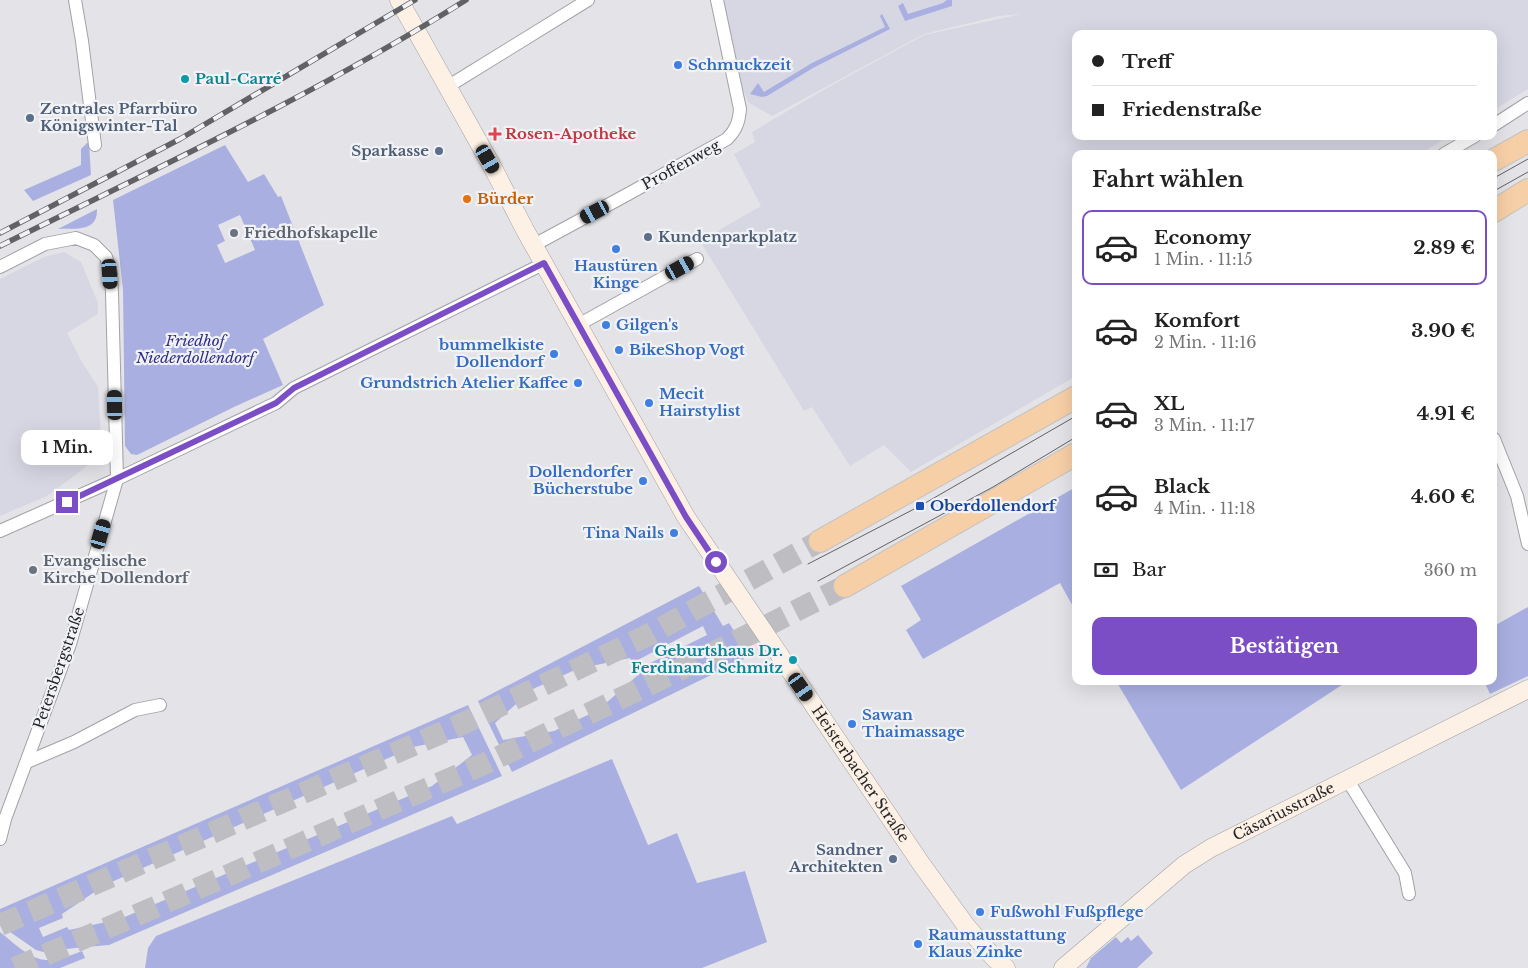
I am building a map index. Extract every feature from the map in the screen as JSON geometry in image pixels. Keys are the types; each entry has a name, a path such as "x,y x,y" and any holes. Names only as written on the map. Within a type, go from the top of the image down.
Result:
{"highway":[{"path":"1497,158 1528,141"},
{"path":"1497,209 1528,190"},
{"path":"820,541 1072,399"},
{"path":"845,586 1072,456"}],"street":[{"name":"Heisterbacher Straße","path":"399,0 686,517 934,882 967,928 994,959 1006,968"},
{"path":"446,87 588,0"},
{"name":"Proffenweg","path":"534,245 726,139 734,132 739,120 740,109 717,0"},
{"path":"79,1 95,145"},
{"path":"1497,122 1528,103"},
{"path":"1451,150 1468,140"},
{"name":"Petersbergstraße","path":"0,268 45,244 76,238 94,245 106,258 112,293 116,479 70,644 5,819 0,839"},
{"path":"578,325 698,259"},
{"path":"0,531 116,479 276,403 294,388 544,263"},
{"path":"1497,447 1516,496 1528,544"},
{"name":"Cäsariusstraße","path":"1064,968 1077,961 1184,865 1221,842 1528,689"},
{"path":"27,762 74,742 135,710 160,705"},
{"path":"1347,779 1405,873 1409,894"}],"shaded area":[{"path":"722,0 1528,0 1528,89 1497,108 1497,30 1072,30 1072,140 1443,140 1426,150 1072,150 1072,378 911,472 884,445 850,466 812,407 804,411 700,241 761,206 734,154 755,142 752,132 825,89 924,35 1022,14 999,16 924,34 772,116 749,103 737,78"},
{"path":"64,252 81,262 98,303 98,314 67,333 98,387 102,455 47,496 0,516 0,279 44,257"}],"green space":[{"path":"947,0 952,0 952,6 905,21 898,6 903,3 908,14"},
{"path":"882,14 890,29 813,68 767,96 762,97 750,94 758,83 764,92 812,63 885,27 880,16"},
{"path":"89,143 91,175 33,201 24,190 81,165 81,149"},
{"name":"Friedhof Niederdollendorf","path":"225,145 248,182 264,174 278,197 281,196 324,305 263,339 283,385 137,455 131,454 125,446 123,290 113,200","holes":["240,215 255,250 225,263 217,245 225,241 218,225"]},
{"path":"97,209 94,222 89,226 78,229 58,229"},
{"path":"1072,489 1072,605 1060,583 923,659 906,630 921,620 901,586"},
{"path":"699,586 723,626 729,623 744,646 740,648 744,659 512,772 478,701","holes":["703,626 707,635 636,670 638,675 598,710 554,731 503,740 495,723 533,689 577,669 630,658 632,663"]},
{"path":"1528,607 1528,676 1490,694 1486,685 1497,685 1497,624"},
{"path":"1118,685 1342,685 1181,790"},
{"path":"468,705 502,776 109,945 57,950 47,953 36,950 0,925 0,909","holes":["463,737 472,755 432,786 120,919 69,930 67,927 43,937 39,928 63,918 62,914 105,885 413,747"]},
{"path":"612,759 648,845 677,833 697,883 745,871 767,942 702,968 145,968 148,948 156,936 452,816 457,824"},
{"path":"0,932 34,957 56,960 82,951 85,958 60,968 0,968"},
{"path":"1138,935 1153,953 1137,968 1086,968 1091,958 1116,937 1121,943 1128,937 1131,941"}],"tunnel":[{"path":"0,925 464,723 650,634 820,541"},
{"path":"15,968 486,763 669,675 845,586"}],"tram line":[{"path":"1497,176 1528,159"},
{"path":"1497,189 1528,172"},
{"path":"808,564 920,506 1072,418"},
{"path":"818,581 993,487 1072,439"}],"railway":[{"path":"0,233 180,139 415,0"},
{"path":"0,246 294,99 410,34 466,0"}],"place":[{"name":"Schmuckzeit","path":"678,65"},
{"name":"Paul-Carré","path":"185,79"},
{"name":"Zentrales Pfarrbüro Königswinter-Tal","path":"30,118"},
{"name":"Rosen-Apotheke","path":"495,134"},
{"name":"Sparkasse","path":"439,151"},
{"name":"Bürder","path":"467,199"},
{"name":"Friedhofskapelle","path":"234,233"},
{"name":"Kundenparkplatz","path":"648,237"},
{"name":"Haustüren Kinge","path":"616,249"},
{"name":"Gilgen's","path":"606,325"},
{"name":"BikeShop Vogt","path":"619,350"},
{"name":"bummelkiste Dollendorf","path":"554,354"},
{"name":"Grundstrich Atelier Kaffee","path":"578,383"},
{"name":"Mecit Hairstylist","path":"649,403"},
{"name":"Dollendorfer Bücherstube","path":"643,481"},
{"name":"Oberdollendorf","path":"920,506"},
{"name":"Tina Nails","path":"674,533"},
{"name":"Evangelische Kirche Dollendorf","path":"33,570"},
{"name":"Geburtshaus Dr. Ferdinand Schmitz","path":"793,660"},
{"name":"Sawan Thaimassage","path":"852,724"},
{"name":"Sandner Architekten","path":"893,859"},
{"name":"Fußwohl Fußpflege","path":"980,912"},
{"name":"Raumausstattung Klaus Zinke","path":"918,944"}],"route":[{"path":"67,502 276,403 294,388 544,263 686,517 716,562"}]}
